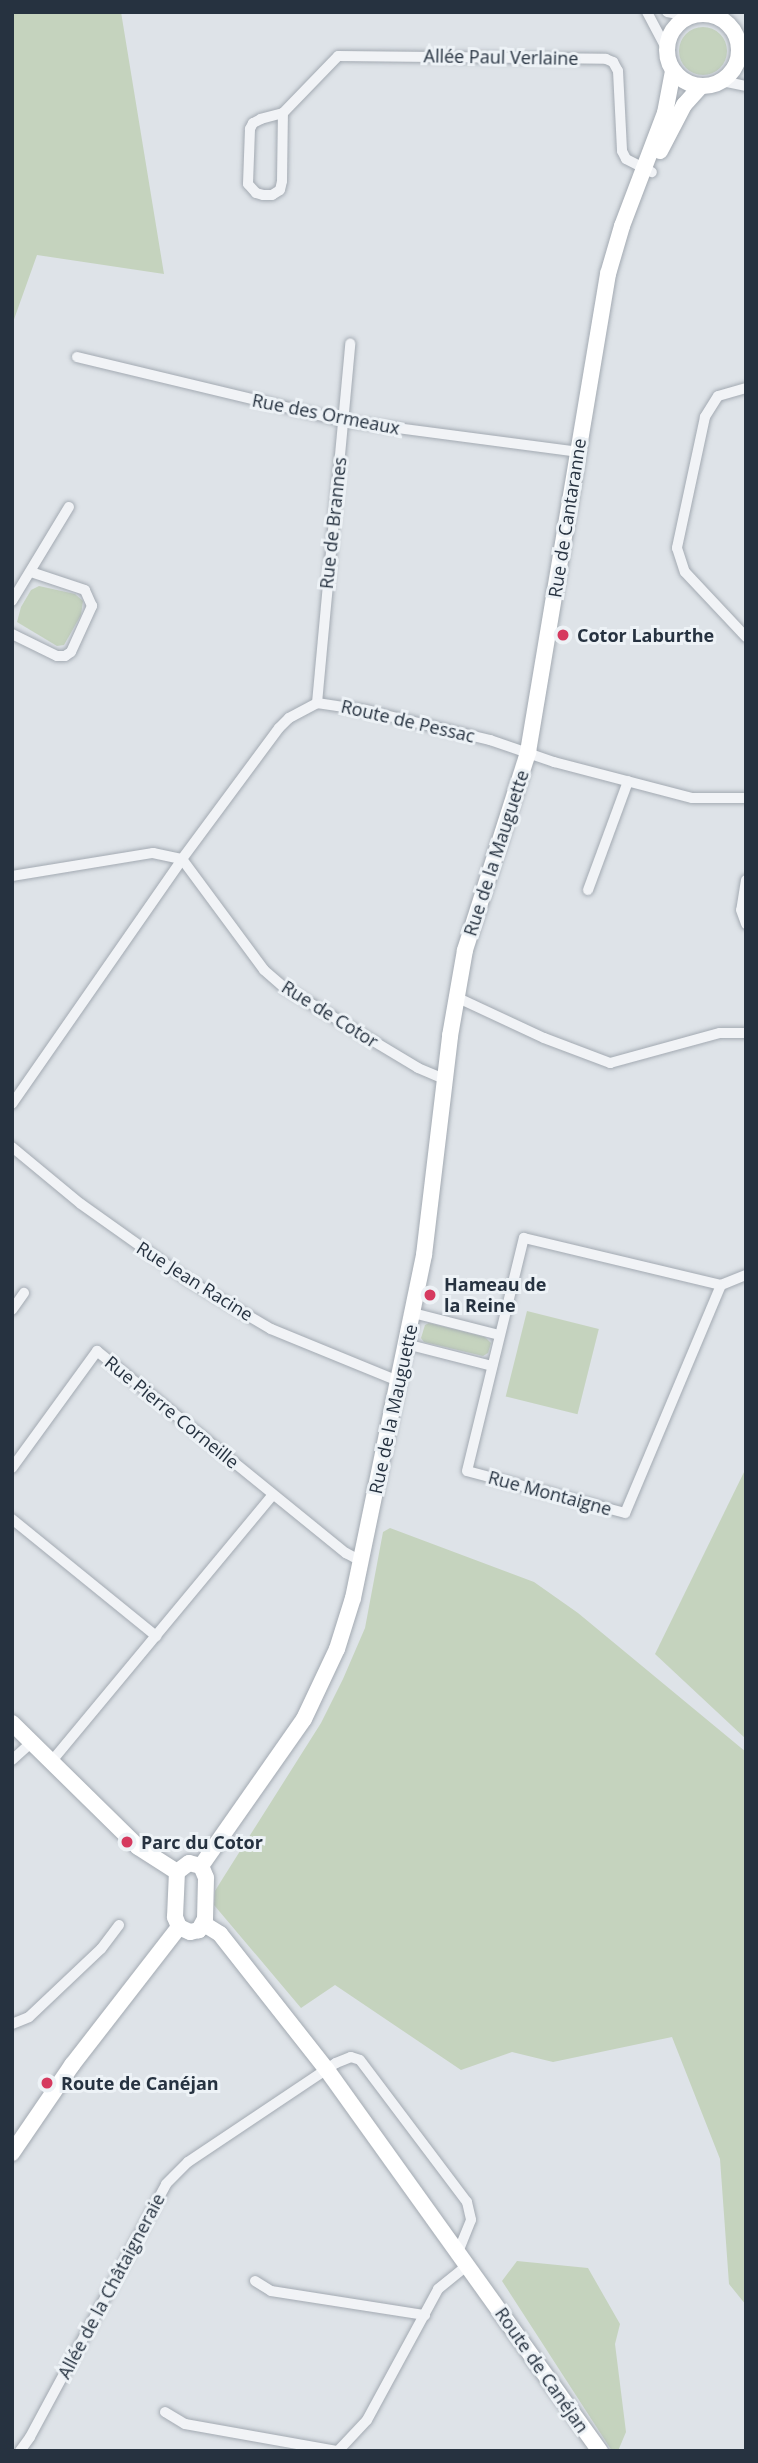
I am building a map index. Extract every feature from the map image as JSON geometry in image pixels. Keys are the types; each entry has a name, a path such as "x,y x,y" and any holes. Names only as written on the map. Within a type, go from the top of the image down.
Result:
{"street":[{"path":"648,12 666,48 673,71 685,82 700,87 722,81 746,86"},
{"path":"667,12 700,14 721,19 734,31"},
{"path":"722,81 742,56 734,31 734,12"},
{"path":"666,48 673,29 700,14"},
{"name":"Allée Paul Verlaine","path":"283,113 280,190 263,195 256,193 248,184 250,129 253,123 283,113 338,56 606,59 614,62 618,71 622,151 626,159 648,170"},
{"name":"Rue de Cantaranne","path":"528,752 601,326 665,113 673,71"},
{"name":"Rue de Cantaranne","path":"648,170 684,105 700,87"},
{"name":"Rue de Brannes","path":"317,703 350,344"},
{"name":"Rue des Ormeaux","path":"77,357 344,421 578,452"},
{"path":"746,388 718,396 705,417 677,548 685,572 746,637"},
{"path":"12,601 69,507"},
{"path":"12,634 57,656 65,656 71,652 92,606 85,590 30,572"},
{"name":"Route de Pessac","path":"12,1104 182,859 279,728 289,718 317,703 376,713 490,740 628,782 692,797 746,798"},
{"name":"Rue de la Mauguette","path":"201,1866 292,1738 316,1698 337,1649 361,1561 413,1313 431,1214 456,998 472,924 528,752"},
{"path":"588,890 628,782"},
{"path":"12,876 153,853 182,859"},
{"name":"Rue de Cotor","path":"182,859 264,970 285,988 418,1068 446,1080"},
{"path":"746,880 741,910 746,924"},
{"path":"456,998 544,1038 610,1063 720,1033 746,1033"},
{"name":"Rue Jean Racine","path":"12,1147 81,1204 188,1280 271,1329 398,1381"},
{"name":"Rue Montaigne","path":"524,1238 721,1285 625,1513 467,1471 524,1238"},
{"path":"721,1285 746,1275"},
{"path":"12,1310 24,1293"},
{"path":"413,1313 499,1335"},
{"path":"406,1344 492,1366"},
{"name":"Rue Pierre Corneille","path":"12,1468 97,1351 345,1553 361,1561"},
{"path":"51,1762 273,1495"},
{"path":"12,1519 156,1636"},
{"path":"12,1723 138,1847 177,1872"},
{"path":"12,1760 31,1743"},
{"path":"185,1864 201,1866 206,1878 204,1924 195,1931 179,1927 175,1917 177,1872 185,1864"},
{"name":"Route de Canéjan","path":"204,1924 220,1934 327,2070 600,2451"},
{"path":"12,2024 29,2017 101,1949 119,1925"},
{"path":"12,2153 72,2065 179,1927"},
{"name":"Allée de la Châtaigneraie","path":"20,2451 166,2183 188,2162 351,2057 360,2060 467,2203 471,2220 463,2259"},
{"path":"165,2412 185,2424 338,2451 367,2420 444,2282 463,2259"},
{"path":"255,2281 271,2291 425,2315"}],"green space":[{"path":"12,12 121,12 164,274 37,255 12,325"},
{"path":"703,27 712,28 720,34 726,42 726,60 720,68 712,74 703,75 694,74 686,68 680,60 679,51 680,42 686,34 694,28"},
{"path":"39,586 75,594 83,601 81,615 64,645 57,646 17,622 21,607 31,590"},
{"path":"527,1311 599,1329 578,1414 506,1396"},
{"path":"429,1323 485,1337 491,1343 488,1353 483,1356 424,1342 421,1338 425,1325"},
{"path":"746,1468 746,1739 655,1654"},
{"path":"390,1528 534,1582 578,1613 746,1752 746,2305 729,2284 720,2159 672,2037 553,2062 512,2052 461,2070 335,1985 301,2008 214,1905 215,1891 321,1723 343,1679 365,1628 383,1532"},
{"path":"517,2261 588,2268 620,2324 615,2344 626,2432 618,2451 612,2451 502,2281"}],"place":[{"name":"Cotor Laburthe","path":"563,635"},
{"name":"Hameau de la Reine","path":"430,1295"},
{"name":"Parc du Cotor","path":"127,1842"},
{"name":"Route de Canéjan","path":"47,2083"}]}
